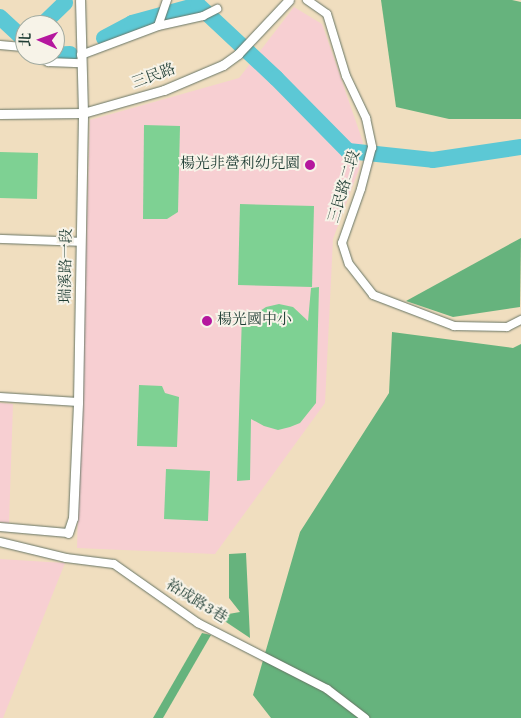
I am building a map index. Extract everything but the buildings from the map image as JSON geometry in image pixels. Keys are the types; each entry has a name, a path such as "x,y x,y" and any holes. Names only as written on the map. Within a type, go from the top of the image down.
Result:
{"street":[{"name":"瑞溪路一段","path":"68,533 73,518 78,402 83,113 80,0"},
{"name":"三民路","path":"0,114 83,113 164,90 223,65 252,41 289,0"},
{"name":"三民路二段","path":"307,0 327,14 346,76 366,118 372,147 362,186 342,243 349,264 373,295 454,326 507,327 521,320"},
{"path":"158,26 167,1"},
{"path":"65,60 81,59 158,26 203,16 217,9"},
{"path":"0,45 15,45"},
{"path":"0,239 81,242"},
{"path":"0,398 78,402"},
{"path":"0,527 68,533"},
{"name":"裕成路3巷","path":"0,542 66,558 114,564 198,622 327,689 364,718"}],"shaded area":[{"name":"楊光國中小","path":"294,7 322,24 363,142 359,169 333,239 325,403 215,554 77,548 90,120 239,78"},
{"path":"0,403 13,404 9,523 0,522"},
{"path":"0,559 65,563 3,718 0,718"}],"green space":[{"path":"381,0 512,0 521,2 521,119 449,119 396,107"},
{"path":"144,125 180,126 178,212 167,219 143,219"},
{"path":"0,152 38,153 37,199 0,198"},
{"path":"240,204 314,206 312,287 238,285"},
{"path":"521,238 520,307 453,317 406,301"},
{"path":"319,287 316,403 300,423 278,430 264,426 251,419 250,480 237,481 242,314 254,315 266,307 279,304 293,307 308,321 311,288"},
{"path":"392,332 513,348 521,344 521,718 271,718 253,695 300,532 389,393"},
{"path":"139,385 162,386 165,393 179,397 177,447 137,446"},
{"path":"166,469 210,471 208,521 164,519"},
{"path":"246,553 250,638 217,616 240,612 229,598 229,554"},
{"path":"202,633 211,635 163,718 153,718"}],"waterway":[{"path":"52,15 65,3"},
{"path":"104,38 132,23 198,5 276,78 348,151 433,160 521,147"},
{"path":"0,17 15,31"},
{"path":"65,54 70,54"}],"place":[{"name":"楊光非營利幼兒園","path":"310,165"},
{"name":"楊光國中小","path":"207,321"}]}
